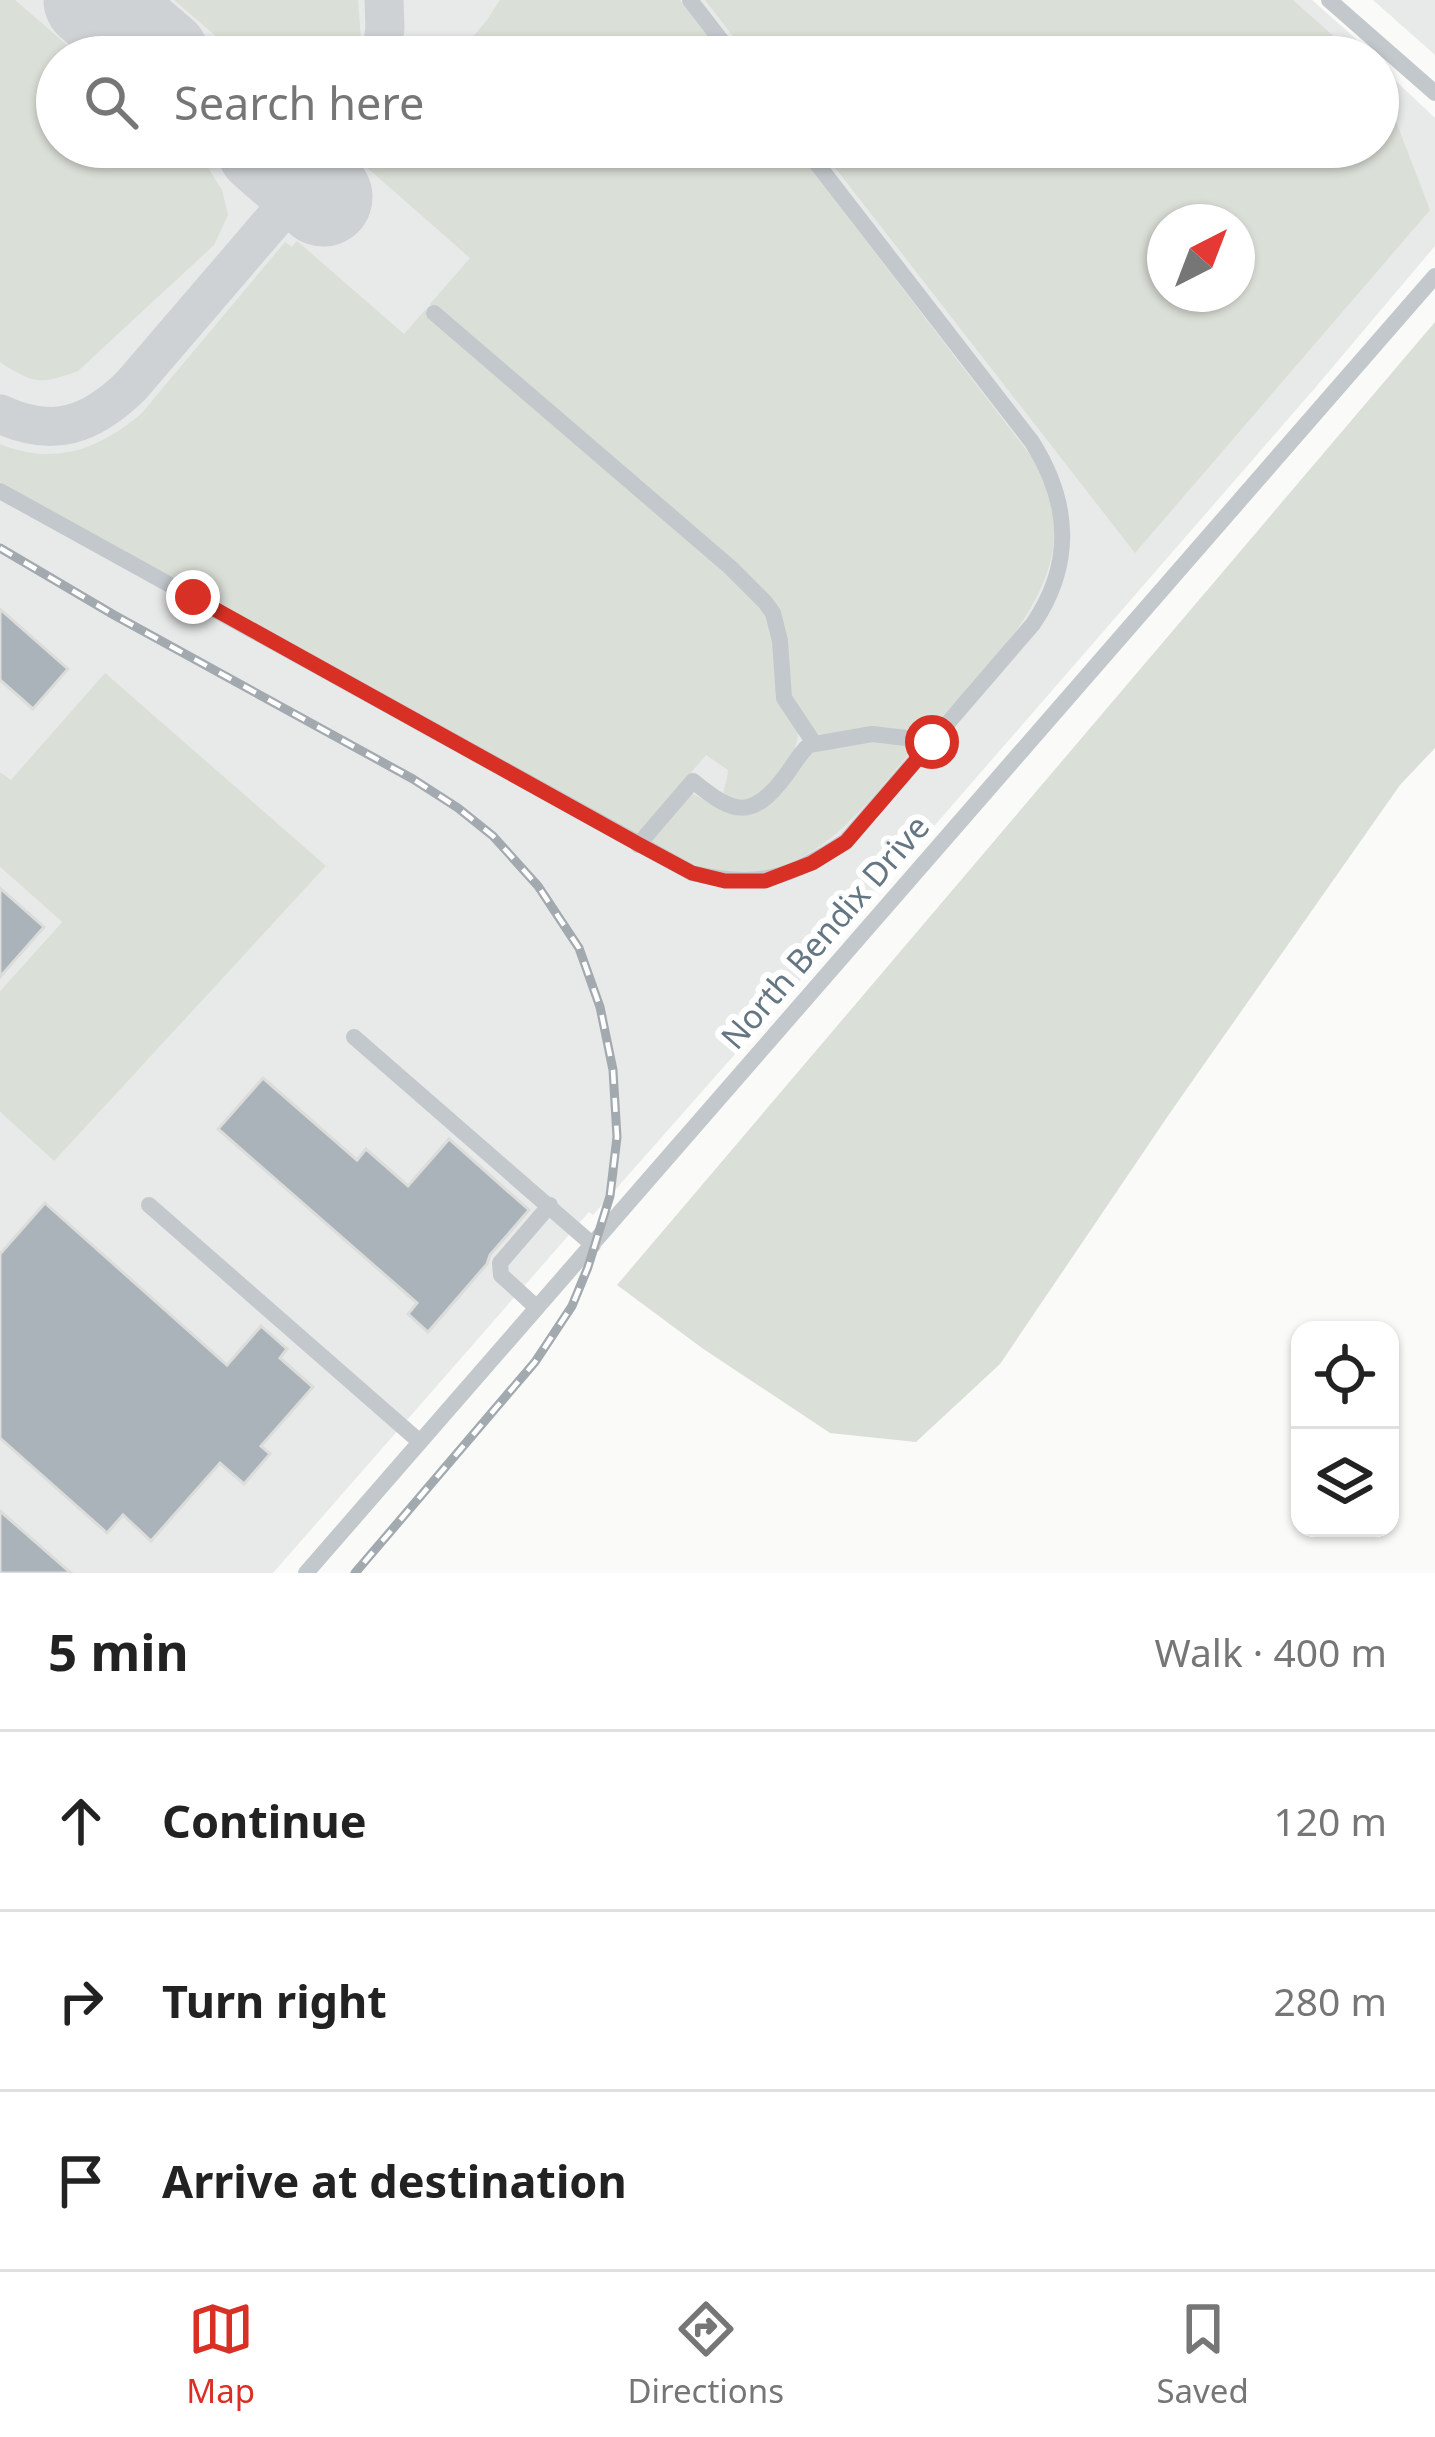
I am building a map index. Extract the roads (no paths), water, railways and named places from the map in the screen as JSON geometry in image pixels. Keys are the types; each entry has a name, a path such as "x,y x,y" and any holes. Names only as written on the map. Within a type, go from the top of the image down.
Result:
{"street":[{"path":"690,0 718,36"},
{"path":"1329,0 1370,36"},
{"path":"1399,61 1435,93"},
{"path":"0,491 692,873 725,881 765,881 812,863 846,842 1044,607 1054,589 1063,546 1060,504 1049,468 1033,442 820,168"},
{"name":"North Bendix Drive","path":"306,1573 1435,276"},
{"path":"434,313 765,602 778,627 784,698 814,743"},
{"path":"638,844 692,781 724,805 742,809 773,792 803,750 814,743 872,734 932,742"},
{"path":"354,1037 593,1245"},
{"path":"149,1204 420,1442"},
{"path":"537,1308 501,1275 500,1263 550,1205"}],"railway":[{"path":"0,548 458,808 493,836 538,886 579,948 600,1007 613,1070 617,1137 610,1196 572,1306 535,1362 355,1573"}]}
